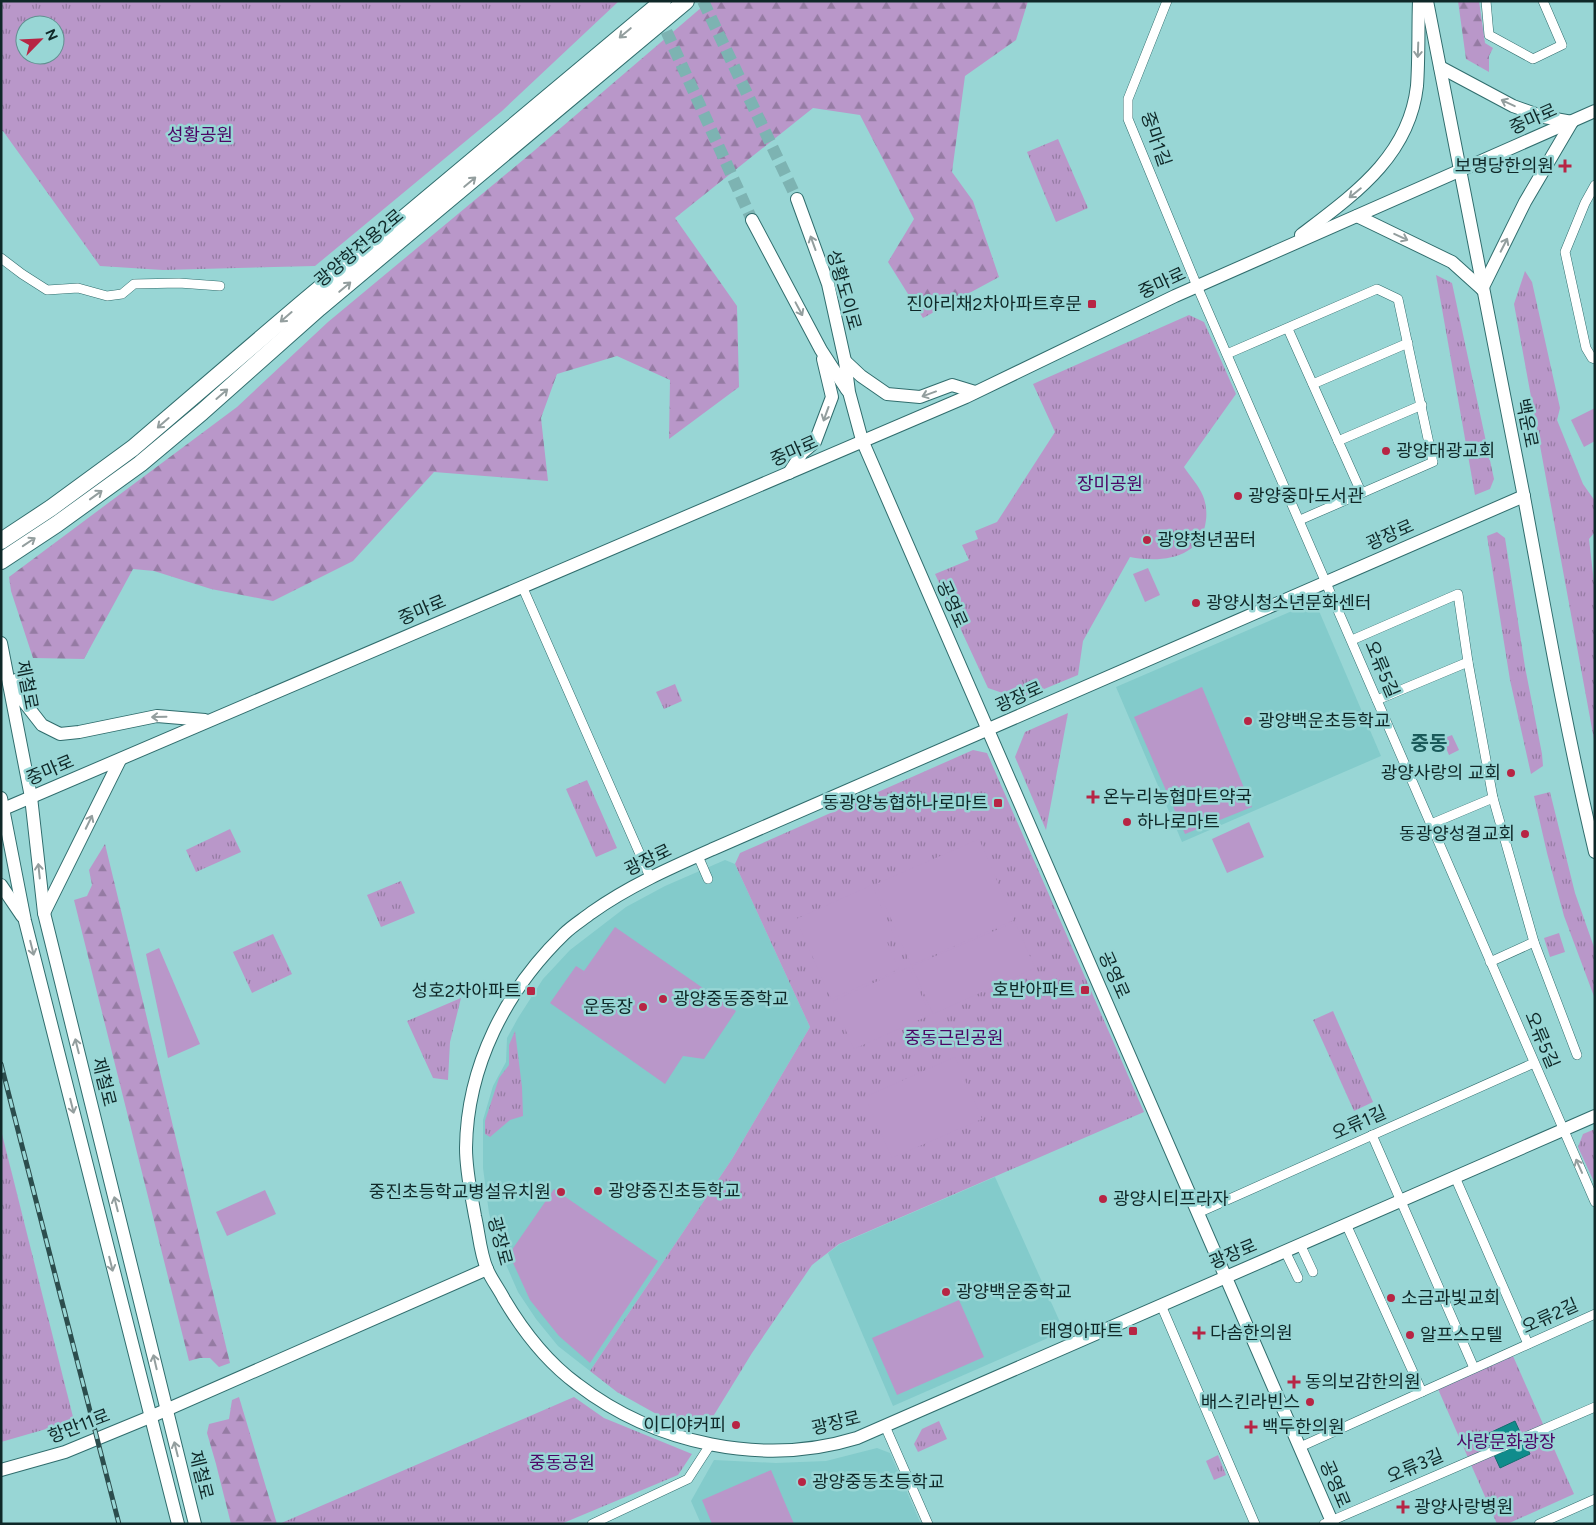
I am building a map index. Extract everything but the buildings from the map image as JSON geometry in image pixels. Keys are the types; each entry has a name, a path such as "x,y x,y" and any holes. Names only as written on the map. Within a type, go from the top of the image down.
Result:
{"highway":[{"name":"광양항전용2로","path":"54,516 300,305 663,1"},
{"name":"광양항전용2로","path":"54,516 140,464 202,412 319,308 686,1"},
{"path":"1,541 54,516"},
{"path":"1,561 54,516"}],"main road":[{"path":"1286,247 1361,189 1397,144 1410,116 1417,86 1419,1"},
{"name":"백운로","path":"1428,1 1459,171 1524,496 1576,772 1595,852"},
{"path":"1357,216 1452,262 1482,289 1525,202 1572,122 1544,117 1513,106 1440,67"},
{"name":"중마로","path":"2,806 120,760 975,392 1197,286 1595,112"},
{"name":"성황도이로","path":"797,199 828,284 845,361 849,392 862,440"},
{"name":"성황도이로","path":"752,220 821,350 849,392"},
{"path":"789,472 802,453 815,442 832,397 821,350"},
{"path":"845,361 861,376 887,394 920,397 952,385 975,392"},
{"name":"공영로","path":"862,440 1300,1447 1329,1523"},
{"name":"광장로","path":"1524,496 650,877 616,896 566,932 529,973 507,1005 490,1035 478,1068 471,1099 466,1147 469,1184 487,1268 520,1323 544,1354 575,1383 604,1403 654,1428 710,1445 741,1450 774,1450 835,1445 857,1438 1595,1116"},
{"path":"1,635 21,698 42,725 60,734 79,732 157,716 208,721"},
{"name":"제철로","path":"1,643 31,796 44,913 195,1524"},
{"path":"44,913 120,760"},
{"name":"제철로","path":"2,806 25,921 178,1524"},
{"path":"1,885 25,921"},
{"name":"항만11로","path":"1,1470 65,1452 150,1417 487,1268"},
{"path":"186,1490 199,1524"},
{"path":"169,1494 172,1524"}],"street":[{"name":"중마1길","path":"1167,1 1128,99 1128,119 1197,286"},
{"path":"1486,1 1489,35 1533,60 1562,45 1543,1"},
{"path":"1595,186 1565,252 1586,348 1592,358 1595,359"},
{"path":"1,258 48,290 78,288 107,296 122,294 134,284 220,286"},
{"name":"오류5길","path":"1197,286 1595,1202"},
{"path":"1227,354 1377,289 1398,299 1433,462 1300,520"},
{"path":"1288,329 1361,492"},
{"path":"1313,384 1408,343"},
{"path":"1338,442 1422,405"},
{"path":"522,586 650,877"},
{"path":"1352,640 1458,594 1468,662 1493,798 1534,942 1576,1056"},
{"path":"1377,700 1468,662"},
{"path":"1431,824 1493,798"},
{"path":"698,856 708,879"},
{"path":"1490,962 1534,942"},
{"name":"오류1길","path":"1198,1213 1534,1063"},
{"path":"1372,1135 1474,1368"},
{"path":"1455,1177 1528,1344"},
{"path":"1346,1224 1422,1392"},
{"path":"1300,1244 1313,1272"},
{"path":"1286,1251 1298,1278"},
{"path":"1161,1305 1256,1524"},
{"name":"오류2길","path":"1300,1447 1595,1314"},
{"name":"오류3길","path":"1329,1523 1595,1407"},
{"name":"광장로","path":"885,1426 928,1524"},
{"path":"592,1524 688,1479 710,1445"},
{"path":"1541,1523 1595,1499"}],"shaded area":[{"name":"광양백운초등학교","path":"1306,605 1319,611 1381,756 1182,842 1116,687"},
{"path":"725,860 735,864 810,1027 732,1159 590,1371 558,1346 536,1319 518,1292 497,1244 489,1213 483,1168 483,1120 493,1086 506,1062 507,1038 543,979 570,950 626,907 665,886"},
{"name":"광양백운중학교","path":"995,1177 1064,1331 893,1406 828,1253 840,1244"},
{"path":"1515,1421 1530,1454 1500,1468 1485,1435"},
{"name":"광양중동초등학교","path":"877,1448 890,1453 921,1524 701,1524 691,1501 714,1460 776,1463 826,1461"}],"green space":[{"name":"성황공원","path":"1,1 619,1 502,111 315,266 163,270 100,266 3,131 1,131"},
{"path":"709,1 1028,1 1016,40 965,76 952,172 973,201 999,277 923,318 888,262 914,219 860,115 813,108 675,218 737,306 739,387 669,439 670,380 617,356 557,374 541,418 548,481 434,472 353,561 273,601 211,589 154,571 133,569 84,659 33,658 11,591 9,577 237,407 328,322 535,150"},
{"path":"1458,1 1479,1 1485,43 1493,48 1489,56 1489,72 1466,59"},
{"path":"1058,139 1088,208 1056,222 1027,152"},
{"path":"1525,271 1532,282 1560,408 1557,420 1583,484 1595,501 1595,532 1589,539 1595,592 1595,745 1514,304"},
{"path":"1436,275 1452,283 1494,479 1490,489 1475,495"},
{"name":"장미공원","path":"1189,315 1204,322 1236,394 1184,467 1204,499 1206,517 1203,533 1197,543 1178,555 1154,559 1130,557 1083,641 1078,675 1020,699 988,688 935,574 969,560 962,545 978,539 975,531 997,522 1055,432 1033,384"},
{"path":"1595,408 1595,441 1584,447 1571,420"},
{"path":"1497,532 1505,538 1525,667 1542,754 1543,766 1531,774 1510,680 1487,536"},
{"path":"1148,568 1160,595 1145,602 1133,574"},
{"path":"675,684 682,701 664,709 656,692"},
{"path":"1202,687 1252,807 1185,834 1134,717"},
{"path":"1068,713 1046,830 1015,757 1025,732"},
{"path":"1452,735 1459,750 1449,755 1442,739"},
{"name":"중동근린공원","path":"973,750 987,753 1144,1112 839,1244 812,1265 752,1353 706,1428 691,1422 660,1416 617,1392 590,1371 732,1159 810,1027 735,864 740,853"},
{"path":"587,780 617,848 596,857 566,789"},
{"path":"1550,792 1575,893 1595,950 1595,999 1564,916 1534,796"},
{"path":"1249,822 1264,857 1227,873 1212,839"},
{"path":"230,829 241,852 196,872 186,850"},
{"path":"979,839 1014,920 911,965 876,884"},
{"path":"105,844 230,1363 219,1367 210,1358 189,1361 74,900 87,896 92,885 89,870"},
{"path":"401,881 415,913 381,927 367,895"},
{"path":"872,885 895,938 887,942 899,969 831,999 796,919"},
{"path":"1015,922 1035,968 933,1014 912,966"},
{"name":"운동장","path":"615,927 736,1011 704,1059 683,1056 665,1084 550,1003 576,966 584,971"},
{"path":"1559,933 1565,952 1550,957 1544,938"},
{"path":"273,934 292,974 252,993 233,952"},
{"path":"159,948 200,1044 168,1058 146,954"},
{"path":"909,967 930,1015 854,1049 833,1001"},
{"path":"461,998 450,1042 448,1080 433,1078 407,1021"},
{"path":"1333,1011 1373,1102 1354,1111 1313,1020"},
{"path":"515,1031 522,1087 523,1116 510,1120 490,1137 485,1134 485,1121 499,1078 509,1065 509,1045"},
{"path":"955,1057 982,1119 892,1158 865,1097"},
{"path":"1595,1129 1595,1184 1578,1147 1583,1134"},
{"path":"1,1130 74,1421 1,1442"},
{"path":"554,1189 658,1261 590,1363 559,1336 530,1300 509,1254"},
{"path":"265,1190 276,1214 227,1236 216,1212"},
{"path":"959,1300 984,1357 897,1395 872,1338"},
{"name":"사랑문화광장","path":"1513,1356 1574,1494 1507,1524 1497,1524 1438,1389"},
{"path":"239,1397 277,1524 231,1524 207,1433 209,1424 229,1419 232,1400"},
{"name":"중동공원","path":"574,1397 604,1418 692,1454 678,1475 561,1524 279,1524"},
{"path":"939,1421 947,1439 918,1452 914,1444 922,1429"},
{"path":"1218,1455 1226,1475 1214,1480 1206,1461"},
{"path":"771,1470 794,1524 712,1524 702,1500"}],"tunnel":[{"path":"703,1 797,199"},
{"path":"659,15 752,220"}],"railway":[{"path":"1,1064 119,1524"}],"place":[{"name":"보명당한의원","path":"1565,166"},
{"name":"진아리채2차아파트후문","path":"1092,304"},
{"name":"광양대광교회","path":"1386,451"},
{"name":"광양중마도서관","path":"1238,496"},
{"name":"광양청년꿈터","path":"1147,540"},
{"name":"광양시청소년문화센터","path":"1196,603"},
{"name":"광양백운초등학교","path":"1248,721"},
{"name":"광양사랑의 교회","path":"1511,773"},
{"name":"온누리농협마트약국","path":"1093,797"},
{"name":"동광양농협하나로마트","path":"998,803"},
{"name":"하나로마트","path":"1127,822"},
{"name":"동광양성결교회","path":"1525,834"},
{"name":"호반아파트","path":"1085,990"},
{"name":"성호2차아파트","path":"531,991"},
{"name":"광양중동중학교","path":"663,999"},
{"name":"운동장","path":"643,1007"},
{"name":"광양중진초등학교","path":"598,1191"},
{"name":"중진초등학교병설유치원","path":"561,1192"},
{"name":"광양시티프라자","path":"1103,1199"},
{"name":"광양백운중학교","path":"946,1292"},
{"name":"소금과빛교회","path":"1391,1298"},
{"name":"태영아파트","path":"1133,1331"},
{"name":"다솜한의원","path":"1199,1333"},
{"name":"알프스모텔","path":"1410,1335"},
{"name":"동의보감한의원","path":"1294,1382"},
{"name":"배스킨라빈스","path":"1310,1402"},
{"name":"이디야커피","path":"736,1425"},
{"name":"백두한의원","path":"1251,1427"},
{"name":"광양중동초등학교","path":"802,1482"},
{"name":"광양사랑병원","path":"1403,1507"}],"district":[{"name":"중동","path":"1429,743"}]}
